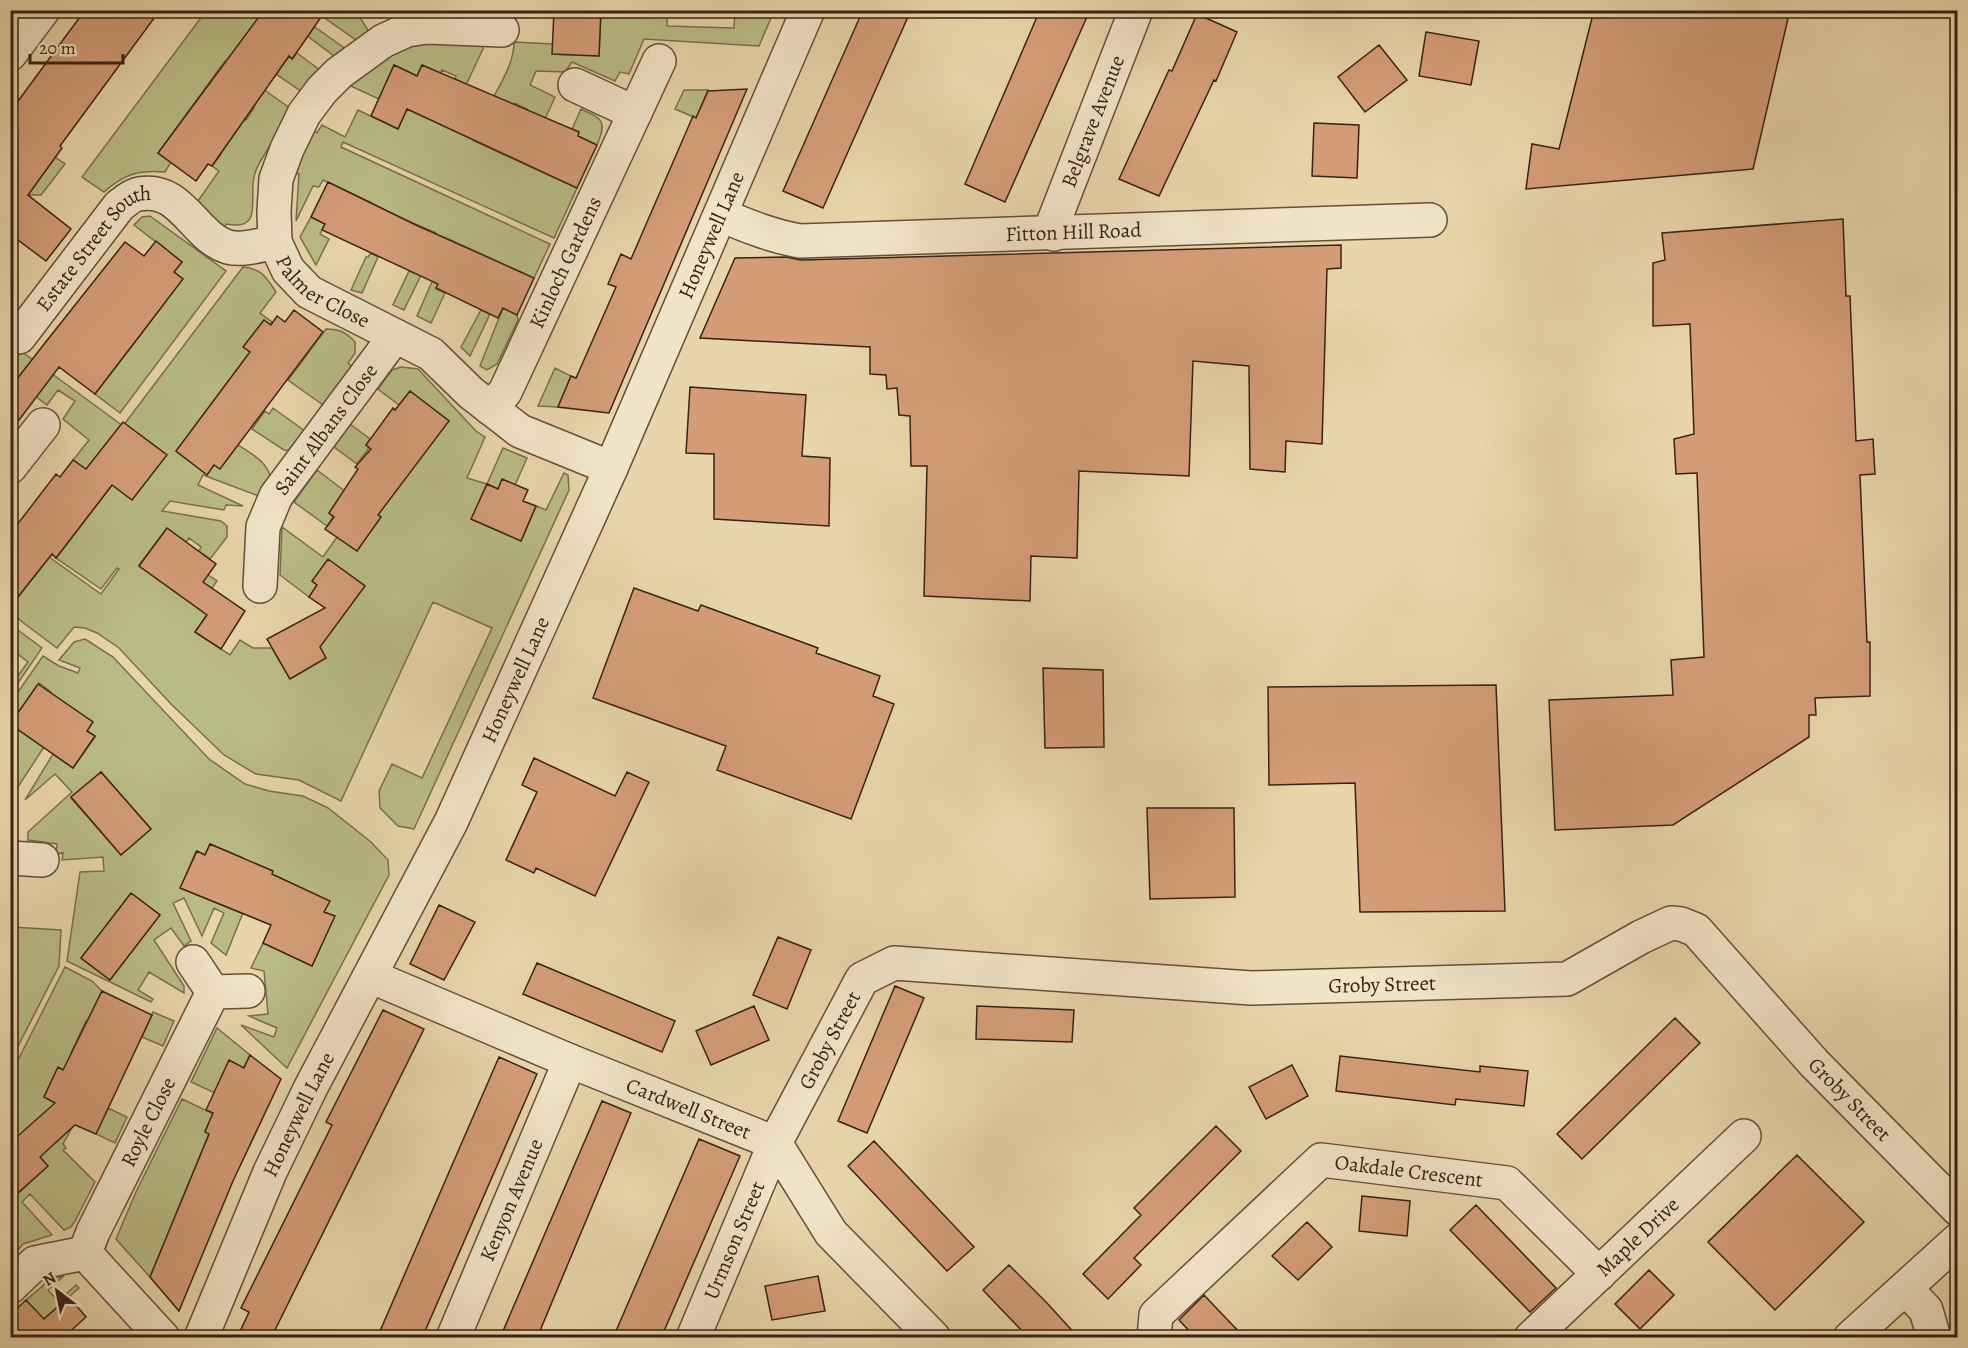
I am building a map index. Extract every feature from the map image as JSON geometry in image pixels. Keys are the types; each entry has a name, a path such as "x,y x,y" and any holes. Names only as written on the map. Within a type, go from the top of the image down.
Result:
{"street":[{"path":"10,54 43,10"},
{"name":"Honeywell Lane","path":"201,1338 270,1172 311,1087 451,822 611,468 808,10"},
{"name":"Belgrave Avenue","path":"1054,234 1054,221 1136,10"},
{"name":"Palmer Close","path":"502,30 427,27 405,20 387,38 339,73 322,90 304,114 276,179 275,242 288,270 309,292 431,354 471,393 520,431 611,468"},
{"name":"Kinloch Gardens","path":"490,408 505,392 659,62"},
{"path":"575,86 635,113"},
{"name":"Estate Street South","path":"20,337 118,206 137,194 159,194 177,203 212,238 228,247 253,247 275,242"},
{"name":"Fitton Hill Road","path":"721,215 776,237 800,241 1430,220"},
{"name":"Saint Albans Close","path":"260,586 250,525 276,496 395,336"},
{"path":"10,468 43,425"},
{"name":"Groby Street","path":"775,1143 862,979 894,963 1251,988 1567,979 1641,937 1671,923 1682,924 1696,930 1814,1063 1958,1209"},
{"path":"193,962 213,993 248,991"},
{"name":"Cardwell Street","path":"370,976 570,1061 775,1143 831,1233 934,1338"},
{"name":"Royle Close","path":"85,1253 93,1232 213,993"},
{"name":"Kenyon Avenue","path":"453,1338 570,1061"},
{"name":"Maple Drive","path":"1532,1338 1744,1136"},
{"name":"Urmson Street","path":"693,1338 775,1143"},
{"name":"Oakdale Crescent","path":"1154,1338 1156,1315 1322,1160 1507,1183 1599,1274"},
{"path":"1850,1338 1958,1240"},
{"path":"10,1287 35,1263 85,1253 163,1338"},
{"path":"1906,1289 1926,1310 1934,1338"}],"green space":[{"path":"206,11 264,11 254,82 225,61 158,153 171,162 165,172 132,174 104,192 82,177"},
{"path":"321,11 356,11 371,35 359,42 319,14"},
{"path":"601,11 661,11 667,15 667,26 734,28 735,11 774,11 759,46 644,39 629,74 620,72 615,81 572,62 565,72 536,71 530,85 555,97 544,121 526,113 527,109 514,103 512,107 493,98 510,64 514,42 553,44 553,54 599,56"},
{"path":"312,25 348,52 338,59 305,34"},
{"path":"482,41 483,49 466,85 455,80 456,76 442,70 440,74 422,65 417,76 394,65 379,99 344,83 411,43"},
{"path":"297,53 324,73 305,94 276,74 289,56 292,59"},
{"path":"263,89 294,111 279,143 271,143 256,169 251,217 238,225 226,224 224,229 211,218 198,201 219,171 212,166 221,154 218,151 242,118 246,120 254,108 251,106"},
{"path":"684,90 708,90 696,118 675,109"},
{"path":"407,109 487,113 474,141 577,188 554,238 343,142 341,147 550,244 534,278 444,237 428,268 425,267 404,310 393,305 409,271 417,274 436,233 397,216 357,238 372,203 323,180 319,187 313,186 296,221 299,174 293,173 310,129 317,133 322,125 345,137 358,110 398,129"},
{"path":"581,109 594,115 601,122 602,131 597,145 578,136 579,132 572,129"},
{"path":"55,157 65,164 41,195 28,195"},
{"path":"150,216 226,271 120,413 95,394 163,305 174,272 182,262 134,225 142,217"},
{"path":"311,217 325,224 320,234 329,239 316,265 300,237"},
{"path":"371,253 378,257 362,293 351,290 366,257"},
{"path":"243,267 254,269 263,275 276,292 260,313 272,322 270,325 264,320 244,346 250,352 176,451 207,474 232,441 263,463 270,475 269,485 263,495 256,495 203,475 198,485 243,506 226,505 224,510 170,501 162,511 221,521 227,526 227,537 210,559 199,551 201,547 189,538 186,542 167,528 139,565 208,575 217,581 205,598 214,604 195,632 230,655 240,640 253,648 272,648 290,679 326,658 311,632 340,619 365,586 333,563 326,572 312,581 317,585 309,597 280,575 282,527 323,557 337,537 357,551 381,517 361,503 449,421 410,391 399,405 378,389 392,370 401,367 418,369 476,431 485,437 467,478 487,484 472,519 521,541 536,506 546,510 564,473 568,475 569,490 414,829 398,826 380,808 379,791 392,764 422,778 492,628 433,602 341,801 299,780 256,774 224,755 171,704 119,648 97,633 85,628 74,627 57,648 21,621 11,610 11,598 15,601 49,557 101,594 119,569 117,568 101,589 56,558 110,488 73,460 89,440 63,419 75,401 58,390 47,405 11,378 10,343 123,426","holes":["128,426 166,455 116,441"]},
{"path":"435,275 441,278 436,289 445,293 431,323 417,316"},
{"path":"503,308 517,315 518,320 497,364 487,370 480,366"},
{"path":"481,310 490,314 470,356 461,347"},
{"path":"326,329 342,332 355,342 355,353 348,363 355,369 326,407 288,380"},
{"path":"555,368 571,376 558,407 538,406"},
{"path":"273,408 306,432 292,451 284,450 252,429 265,411 269,414"},
{"path":"350,424 370,439 366,445 369,448 357,464 334,447"},
{"path":"503,448 527,458 515,485 498,489 487,484"},
{"path":"317,470 350,495 338,502 331,510 329,513 333,517 327,526 294,502"},
{"path":"11,625 42,648 11,693 11,683 28,662 11,649"},
{"path":"85,639 113,657 209,759 245,784 269,791 303,796 328,808 371,842 388,860 389,875 287,1068 241,1025 274,1037 277,1028 249,1016 268,1014 264,971 251,968 263,943 312,966 334,917 324,912 329,901 301,888 295,900 241,857 210,844 205,855 196,851 181,887 243,913 226,955 211,943 224,913 214,908 202,936 184,898 173,903 191,941 184,946 171,928 154,940 184,986 184,993 149,972 138,990 153,999 151,1002 67,961 80,872 104,871 103,857 62,860 63,853 56,854 57,844 28,840 28,832 72,792 55,774 25,800 53,754 73,768 95,737 45,700 51,692 39,683 11,724 11,702 43,656 59,666 78,673 80,668 59,660 74,642","holes":["101,772 151,829 121,855 71,798","131,893 160,915 110,980 81,958"]},
{"path":"11,724 44,747 16,790 14,787 11,789"},
{"path":"11,927 61,930 59,966 11,1060"},
{"path":"65,967 92,981 102,991 94,1007 99,1026 86,1021 71,1053 72,1074 58,1067 44,1097 59,1104 74,1124 63,1144 66,1148 63,1150 95,1182 75,1221 71,1227 64,1230 30,1194 22,1202 52,1235 23,1244 11,1258 11,1200 48,1166 40,1157 11,1143 11,1064 15,1066"},
{"path":"153,1012 174,1021 163,1046 142,1037"},
{"path":"217,1028 250,1055 228,1099 191,1082"},
{"path":"182,1099 218,1116 209,1122 205,1131 209,1134 150,1277 116,1239 136,1192"},
{"path":"108,1108 127,1117 115,1143 96,1134"},
{"path":"64,1276 48,1290 58,1301 76,1285 79,1288 45,1318 39,1337 26,1300 51,1279"}],"building":[{"path":"85,10 160,10 60,146 62,148 28,195 71,229 46,261 10,234 10,112"},
{"path":"264,10 326,10 292,59 289,56 212,166 208,164 196,181 158,153"},
{"path":"554,10 601,10 599,56 552,54"},
{"path":"863,10 911,10 823,208 783,191"},
{"path":"1040,10 1090,10 1005,202 965,184"},
{"path":"1594,10 1790,10 1753,169 1526,189 1532,144 1559,149"},
{"path":"1197,14 1237,32 1216,81 1214,80 1159,196 1119,179"},
{"path":"1426,32 1479,41 1471,85 1419,76"},
{"path":"1379,45 1407,80 1365,112 1338,77"},
{"path":"394,65 417,76 422,65 579,132 578,136 597,145 577,188 407,109 398,129 371,116"},
{"path":"747,89 609,413 558,407 571,376 576,378 616,287 608,284 621,254 631,259 693,116 696,118 708,91"},
{"path":"1314,123 1359,125 1357,178 1312,176"},
{"path":"328,182 416,225 534,278 517,315 503,308 498,318 436,288 438,284 322,230 325,224 311,217"},
{"path":"1843,219 1846,296 1850,296 1856,441 1873,439 1875,474 1860,475 1867,642 1870,642 1870,696 1815,698 1816,715 1809,715 1809,737 1673,825 1555,830 1549,700 1673,695 1671,660 1704,657 1697,473 1676,474 1674,439 1694,434 1690,324 1653,326 1653,263 1665,260 1662,233"},
{"path":"156,241 182,262 174,272 183,279 138,338 95,394 59,367 10,432 10,388 125,242 144,256"},
{"path":"1341,245 1341,268 1327,269 1322,444 1286,441 1285,472 1250,469 1249,366 1193,361 1189,476 1079,471 1077,558 1031,556 1030,601 924,596 927,466 911,466 910,416 899,415 897,388 887,389 886,375 870,374 870,347 700,338 735,258 786,257 801,260"},
{"path":"294,310 323,332 220,469 214,465 207,475 176,451 250,352 243,347 264,320 271,325 277,316 285,322"},
{"path":"690,387 806,395 802,456 830,458 829,526 714,519 714,454 686,453"},
{"path":"410,391 449,421 378,515 381,517 357,551 325,529 334,517 329,513 358,469 355,467 371,449 366,445 393,408 395,410"},
{"path":"123,422 167,455 132,500 112,485 56,558 52,554 10,607 10,534 56,474 60,477 73,460 86,469"},
{"path":"502,479 528,490 523,501 536,506 521,541 471,519 487,484 498,489"},
{"path":"167,528 216,564 203,582 245,611 221,649 195,632 207,615 139,566"},
{"path":"328,559 365,586 320,647 326,658 290,679 267,639 325,608 309,597 317,585 312,581"},
{"path":"634,588 698,611 701,605 818,648 816,653 880,676 873,696 894,704 851,819 717,770 726,746 593,698"},
{"path":"1043,668 1103,670 1104,747 1045,748"},
{"path":"38,684 93,722 87,731 95,736 73,768 10,724"},
{"path":"1496,685 1505,911 1360,912 1355,783 1269,785 1268,687"},
{"path":"534,758 615,796 627,772 649,782 595,896 536,868 534,873 506,860 537,792 522,785"},
{"path":"101,772 151,829 121,855 71,797"},
{"path":"1147,808 1234,808 1235,897 1150,899"},
{"path":"210,844 273,871 272,874 330,901 324,912 335,916 312,966 263,943 271,925 180,888 197,851 205,855"},
{"path":"131,893 160,915 110,980 81,958"},
{"path":"439,905 475,922 444,980 410,964"},
{"path":"778,937 811,950 787,1009 753,995"},
{"path":"537,963 675,1021 662,1052 523,994"},
{"path":"895,986 924,998 867,1133 838,1121"},
{"path":"102,991 152,1015 96,1134 75,1125 40,1157 48,1166 10,1200 10,1143 55,1103 44,1097 58,1067 63,1070"},
{"path":"754,1006 769,1040 711,1065 696,1031"},
{"path":"977,1006 1074,1010 1072,1042 976,1039"},
{"path":"383,1010 424,1029 271,1338 237,1338 249,1312 241,1308 332,1125 326,1122"},
{"path":"1675,1018 1700,1043 1582,1159 1557,1134"},
{"path":"250,1055 281,1079 233,1181 179,1311 150,1277 209,1134 205,1132 213,1113 206,1110 229,1060 244,1068"},
{"path":"1340,1056 1480,1072 1480,1066 1528,1071 1524,1106 1456,1099 1455,1105 1336,1091"},
{"path":"499,1057 537,1074 422,1338 377,1338"},
{"path":"1292,1065 1308,1096 1266,1119 1249,1087"},
{"path":"602,1101 631,1113 537,1338 500,1338"},
{"path":"1216,1126 1241,1151 1134,1258 1141,1265 1108,1299 1083,1274 1141,1215 1134,1208"},
{"path":"699,1139 740,1156 661,1338 613,1338"},
{"path":"874,1141 974,1247 947,1271 848,1166"},
{"path":"1797,1155 1864,1222 1775,1310 1708,1242"},
{"path":"1362,1196 1410,1201 1407,1236 1359,1231"},
{"path":"1476,1205 1556,1288 1530,1312 1450,1230"},
{"path":"1307,1222 1332,1247 1298,1280 1272,1256"},
{"path":"1009,1265 1079,1338 1029,1338 1000,1308 983,1290"},
{"path":"1649,1270 1674,1295 1640,1329 1615,1304"},
{"path":"818,1276 825,1311 772,1320 765,1286"},
{"path":"1204,1295 1245,1338 1196,1338 1179,1320"},
{"path":"69,1297 86,1317 63,1338 10,1338 10,1315 26,1300 44,1319"}]}
